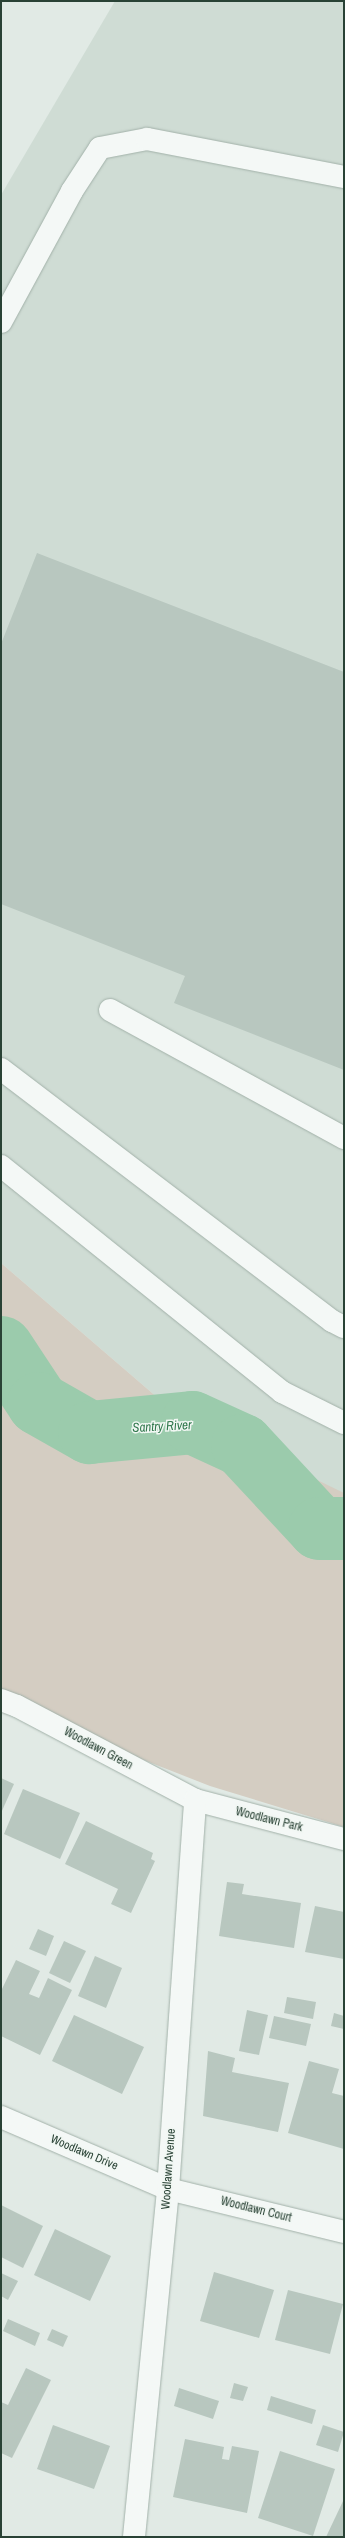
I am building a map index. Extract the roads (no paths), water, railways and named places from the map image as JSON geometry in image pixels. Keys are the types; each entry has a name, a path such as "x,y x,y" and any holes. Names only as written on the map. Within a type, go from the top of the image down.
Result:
{"street":[{"path":"1,322 72,191 100,148 147,139 344,177"},
{"path":"110,1010 344,1138"},
{"path":"1,1069 332,1321 344,1327"},
{"path":"1,1166 282,1392 344,1423"},
{"name":"Woodlawn Green","path":"1,1700 17,1706 195,1800"},
{"name":"Woodlawn Park","path":"195,1800 344,1839"},
{"name":"Woodlawn Avenue","path":"134,2537 168,2189 195,1800"},
{"name":"Woodlawn Drive","path":"1,2117 168,2189"},
{"name":"Woodlawn Court","path":"168,2189 344,2232"}],"waterway":[{"name":"Santry River","path":"1,1347 38,1403 89,1432 192,1422 242,1445 319,1528 344,1528"}]}
